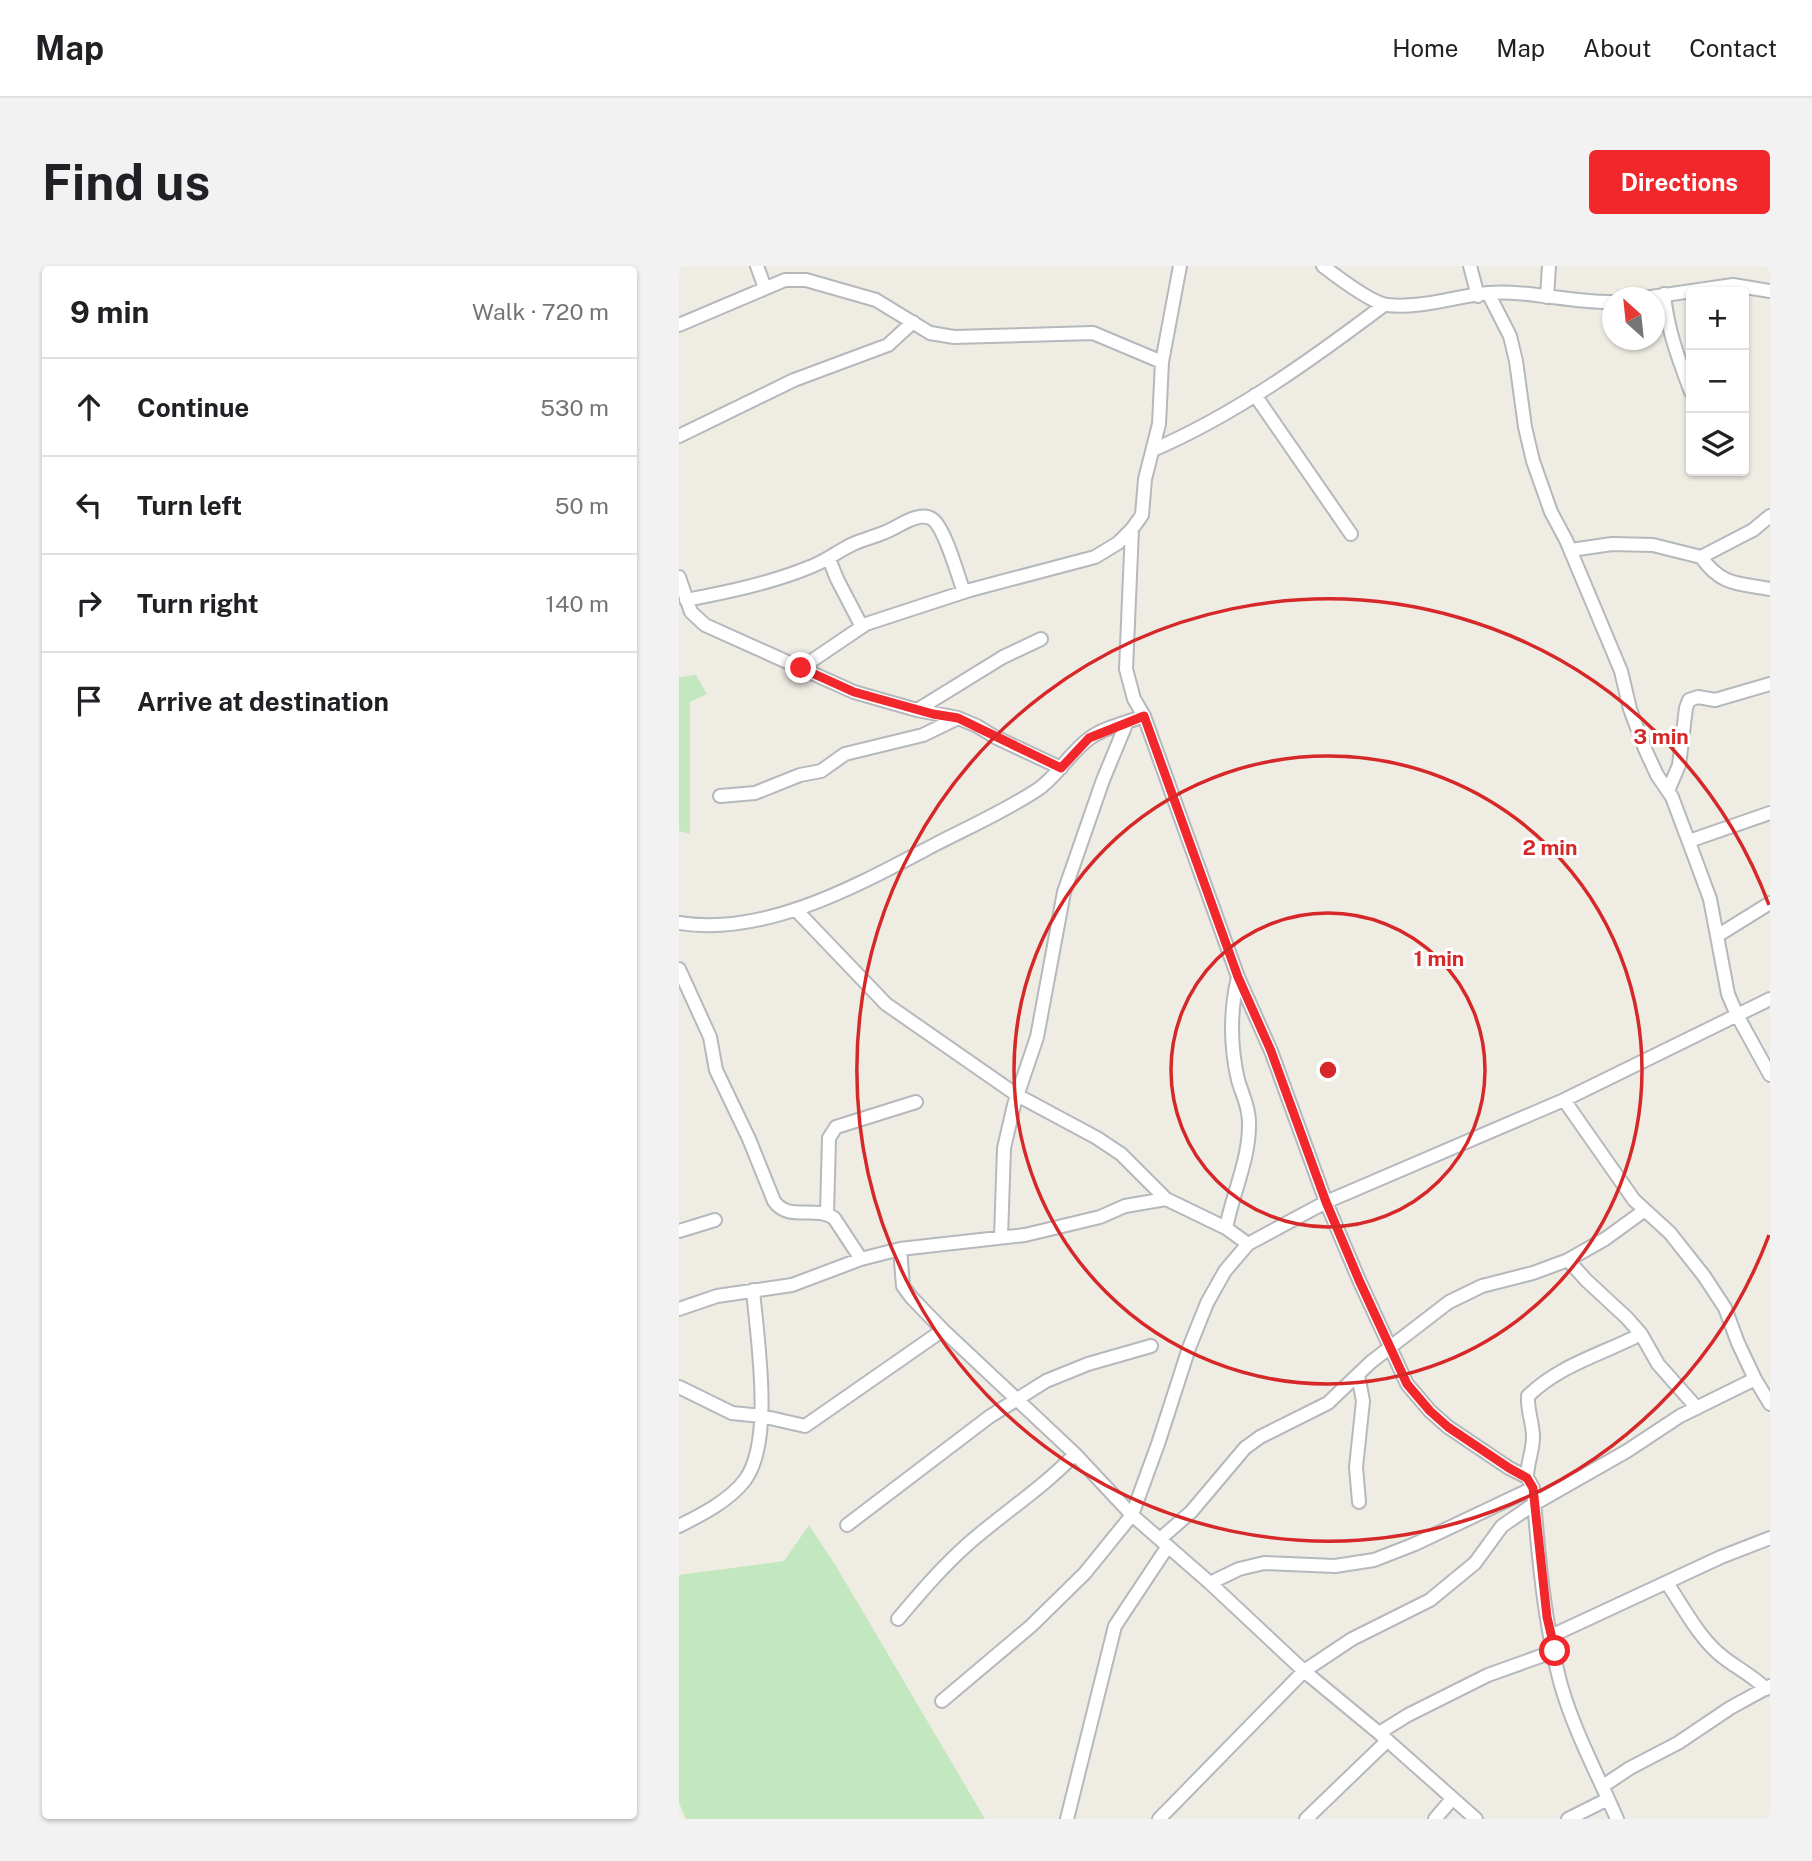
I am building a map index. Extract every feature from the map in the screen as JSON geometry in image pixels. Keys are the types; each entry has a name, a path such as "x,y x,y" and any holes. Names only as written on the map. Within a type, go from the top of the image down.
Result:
{"street":[{"path":"757,266 765,288"},
{"path":"801,668 863,627 964,592 1095,557 1118,543 1132,529 1142,515 1146,479 1159,424 1162,362 1180,266"},
{"path":"1323,266 1343,282 1384,305 1451,301 1483,295 1602,302"},
{"path":"1470,266 1483,295 1510,336 1533,461 1551,512 1571,550 1621,671 1630,709 1645,749 1657,775 1672,797 1689,841 1710,899 1728,994 1770,1074"},
{"path":"1547,297 1549,266"},
{"path":"679,325 765,288 785,281 806,280 876,300 930,333 954,337 1093,332 1162,362"},
{"path":"1665,294 1733,285 1770,291"},
{"path":"1153,450 1219,419 1335,342 1384,305"},
{"path":"1665,305 1672,337 1686,378"},
{"path":"679,436 794,380 888,345 913,322"},
{"path":"1255,395 1351,534"},
{"path":"1571,550 1612,544 1653,545 1702,556 1753,530 1770,516"},
{"path":"685,609 809,568 852,545 913,519 927,517 935,520 941,531 964,592"},
{"path":"1132,529 1126,669 1134,699 1144,716 1238,977 1271,1051 1326,1202 1407,1384 1448,1427 1530,1483"},
{"path":"1702,556 1712,572 1725,581 1770,589"},
{"path":"829,559 863,627"},
{"path":"679,577 685,609 705,625 854,692 917,710 958,718 1061,768"},
{"path":"917,710 1003,657 1041,639"},
{"path":"1668,791 1679,765 1689,700 1698,697 1715,700 1770,684"},
{"path":"679,923 726,923 796,910 871,878 973,827 1040,788 1089,738 1144,716"},
{"path":"720,796 755,793 800,775 821,771 845,754 923,735 958,718"},
{"path":"1001,1237 1004,1148 1017,1095 1037,1037 1064,892 1103,780 1127,722"},
{"path":"1689,841 1770,813"},
{"path":"1717,936 1770,903"},
{"path":"796,910 886,1003 1017,1095 1121,1154 1165,1199 1226,1228 1248,1244"},
{"path":"679,969 710,1037 716,1070 779,1209 827,1213 834,1217 862,1259"},
{"path":"1226,1228 1247,1154 1249,1136 1249,1111 1235,1064 1231,1024 1232,1002 1238,977"},
{"path":"942,1701 1031,1626 1076,1582 1132,1514 1207,1303 1225,1271 1248,1244 1326,1202 1564,1100 1770,999"},
{"path":"1564,1100 1634,1200 1670,1233 1725,1308 1755,1379 1770,1404"},
{"path":"827,1213 829,1138 836,1127 916,1102"},
{"path":"679,1309 717,1296 792,1285 862,1259 900,1249 1025,1235 1100,1217 1125,1206 1165,1199"},
{"path":"1067,1819 1115,1626 1164,1543 1245,1448 1269,1432 1328,1403 1390,1347 1449,1302 1482,1286 1533,1273 1568,1260 1605,1239 1645,1209"},
{"path":"679,1231 715,1220"},
{"path":"900,1249 904,1286 943,1330 1075,1454 1132,1514 1304,1671 1476,1819"},
{"path":"1568,1260 1627,1318 1658,1364 1697,1408"},
{"path":"679,1526 720,1503 745,1480 753,1461 762,1416 753,1290"},
{"path":"679,1387 732,1413 762,1416 805,1426 943,1330"},
{"path":"1618,1819 1576,1726 1561,1684 1551,1636 1527,1470 1532,1457 1533,1436 1527,1405 1528,1396 1547,1379 1640,1334"},
{"path":"847,1525 989,1417 1046,1381 1088,1364 1151,1346"},
{"path":"1358,1375 1363,1401 1356,1467 1359,1503"},
{"path":"1159,1819 1304,1671 1352,1639 1430,1600 1475,1563 1502,1526 1534,1504 1697,1408 1755,1379"},
{"path":"898,1619 967,1545 1057,1473 1075,1454"},
{"path":"1210,1583 1239,1569 1264,1563 1335,1566 1374,1560 1415,1544 1530,1483"},
{"path":"1551,1636 1721,1557 1770,1538"},
{"path":"1569,1819 1606,1793 1630,1768 1678,1743 1730,1708 1768,1688 1715,1650 1667,1583"},
{"path":"1306,1819 1383,1737 1408,1715 1477,1680 1555,1651"},
{"path":"1434,1819 1452,1799"}],"green space":[{"path":"696,675 707,694 690,702 690,834 679,831 679,677"},
{"path":"809,1525 836,1566 985,1819 686,1819 679,1803 679,1575 784,1561"}],"route":[{"path":"801,668 854,692 933,714 958,718 1061,768 1089,738 1144,716 1238,977 1271,1051 1326,1202 1407,1384 1417,1398 1448,1427 1527,1478 1533,1488 1547,1617 1555,1651"}]}
